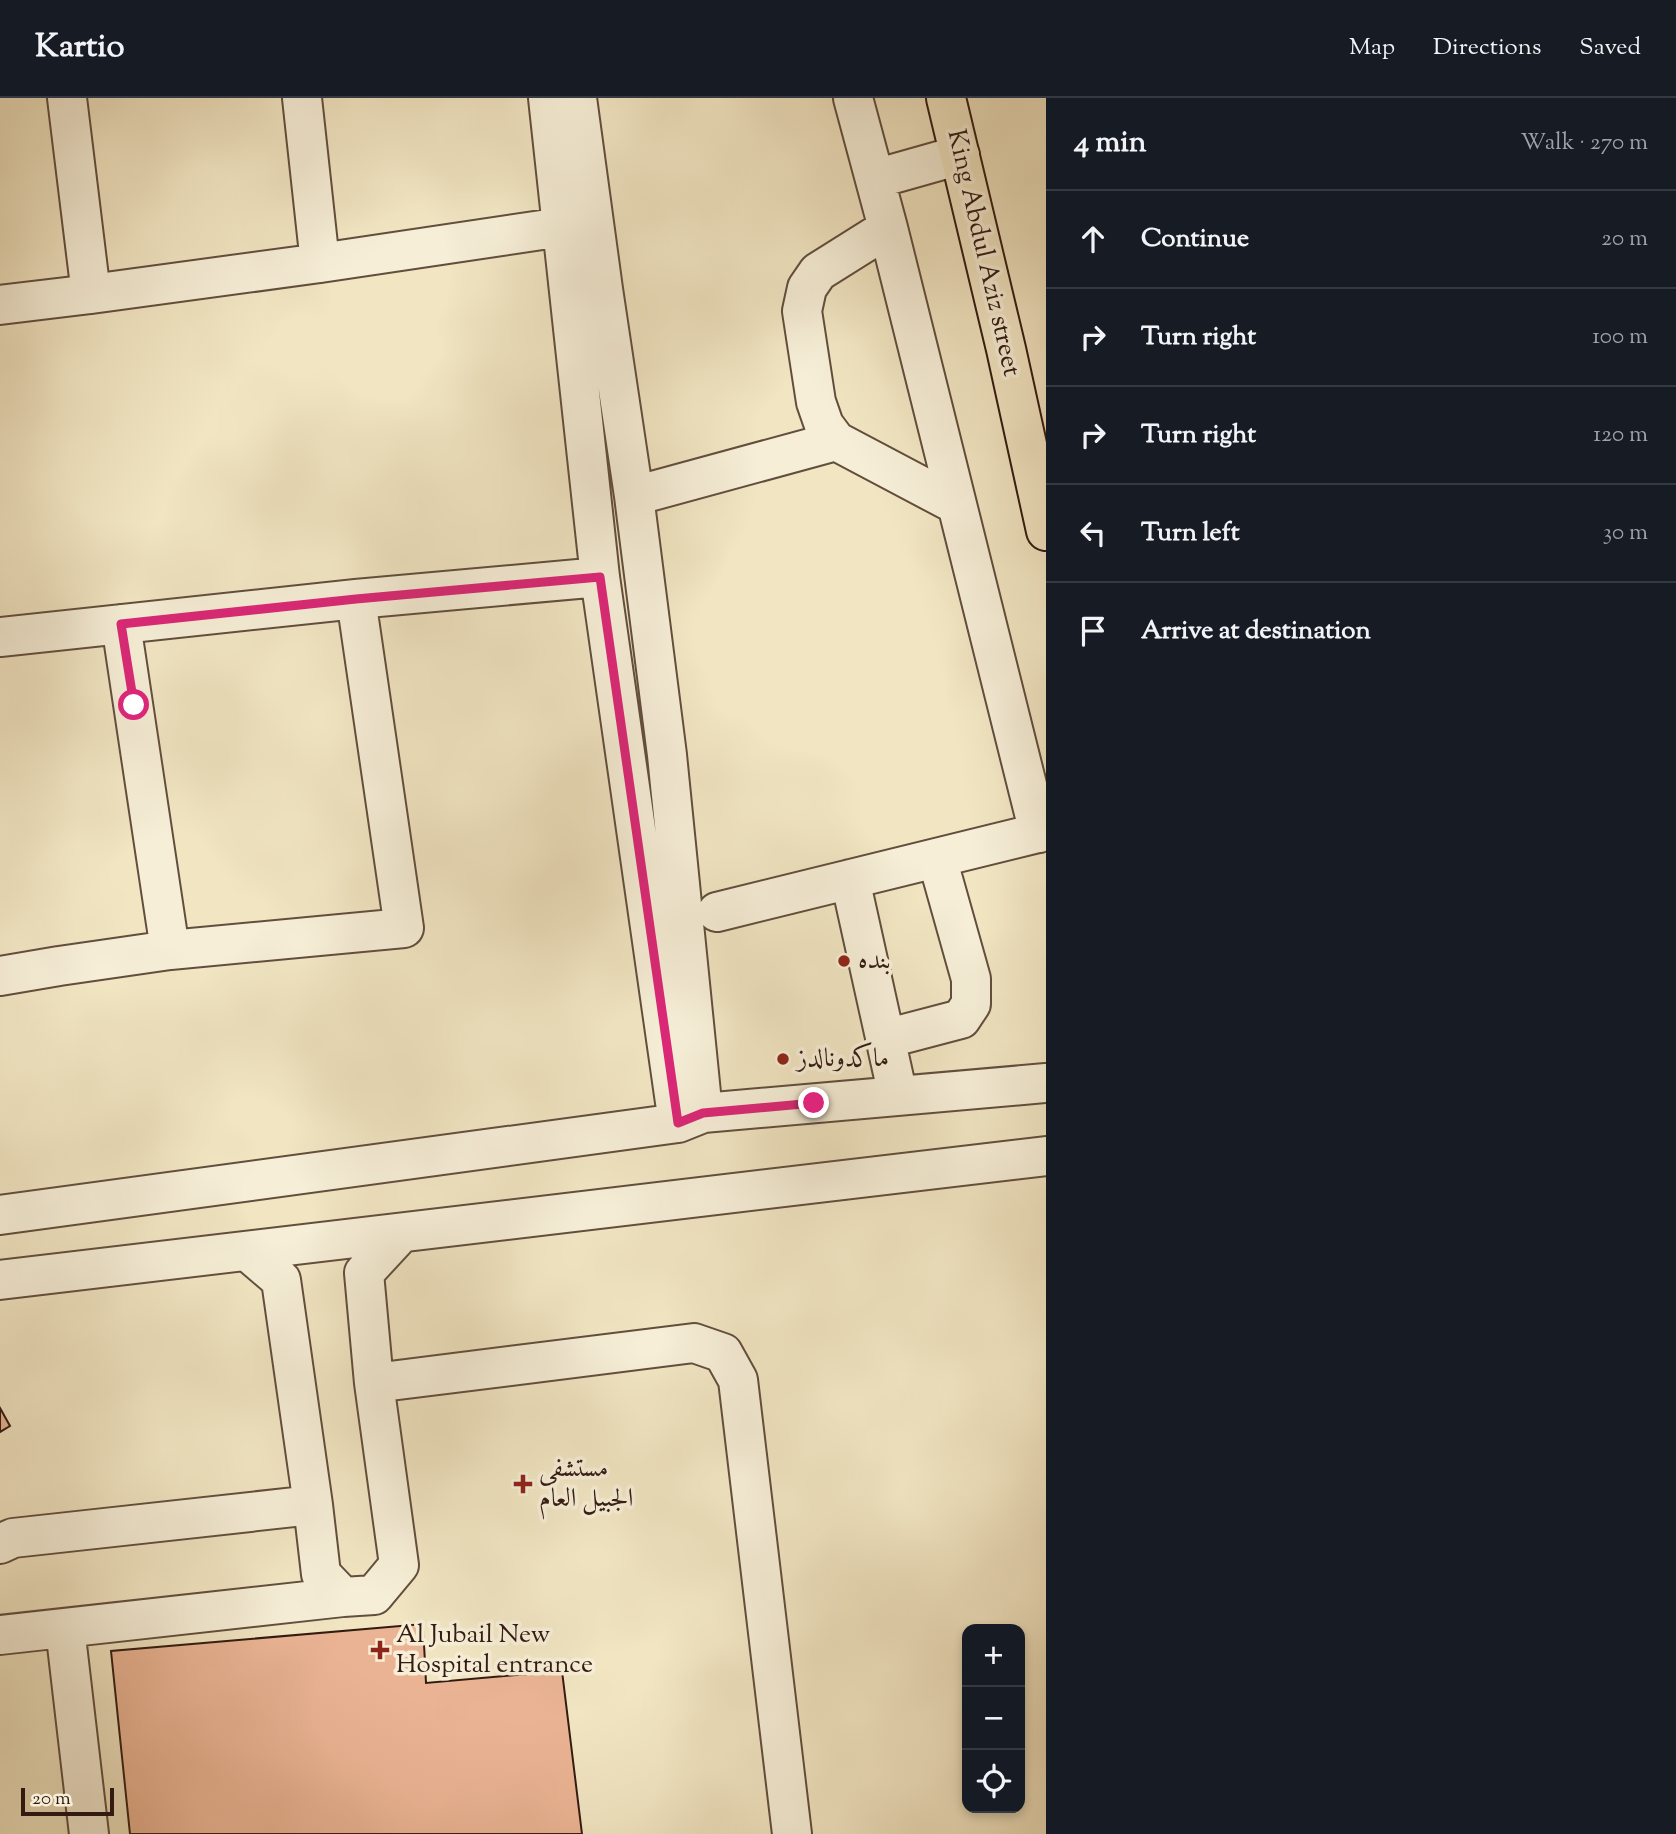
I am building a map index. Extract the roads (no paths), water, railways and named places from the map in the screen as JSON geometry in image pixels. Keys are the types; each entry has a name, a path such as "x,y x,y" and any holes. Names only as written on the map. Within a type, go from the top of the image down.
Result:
{"main road":[{"name":"King Abdul Aziz street","path":"946,98 1046,531"}],"street":[{"path":"67,98 92,294"},
{"path":"302,98 320,263"},
{"path":"548,98 600,577 691,1118"},
{"path":"578,98 603,289 635,496 667,755 691,1118"},
{"path":"717,912 1042,832 853,98"},
{"path":"875,179 960,155"},
{"path":"0,305 320,263 562,227"},
{"path":"888,228 818,272 807,288 802,311 816,402 824,425 836,441 957,505"},
{"path":"635,496 836,441"},
{"path":"0,637 356,599 600,577"},
{"path":"0,976 170,950 404,928 356,599"},
{"path":"121,624 170,950"},
{"path":"885,1039 961,1019 971,1004 971,979 937,858"},
{"path":"850,879 898,1096"},
{"path":"0,1215 691,1118 1046,1083"},
{"path":"0,1280 1046,1156"},
{"path":"0,1635 374,1595 399,1565 374,1383 364,1273 401,1233"},
{"path":"247,1251 281,1280 321,1574 343,1597"},
{"path":"374,1383 694,1343 723,1353 738,1380 792,1834"},
{"path":"0,1544 13,1538 313,1505"},
{"path":"65,1628 89,1834"}],"place":[{"name":"بنده","path":"844,961"},
{"name":"ماكدونالدز","path":"783,1059"},
{"name":"مستشفى الجبيل العام","path":"523,1484"},
{"name":"Al Jubail New Hospital entrance","path":"380,1650"}]}
